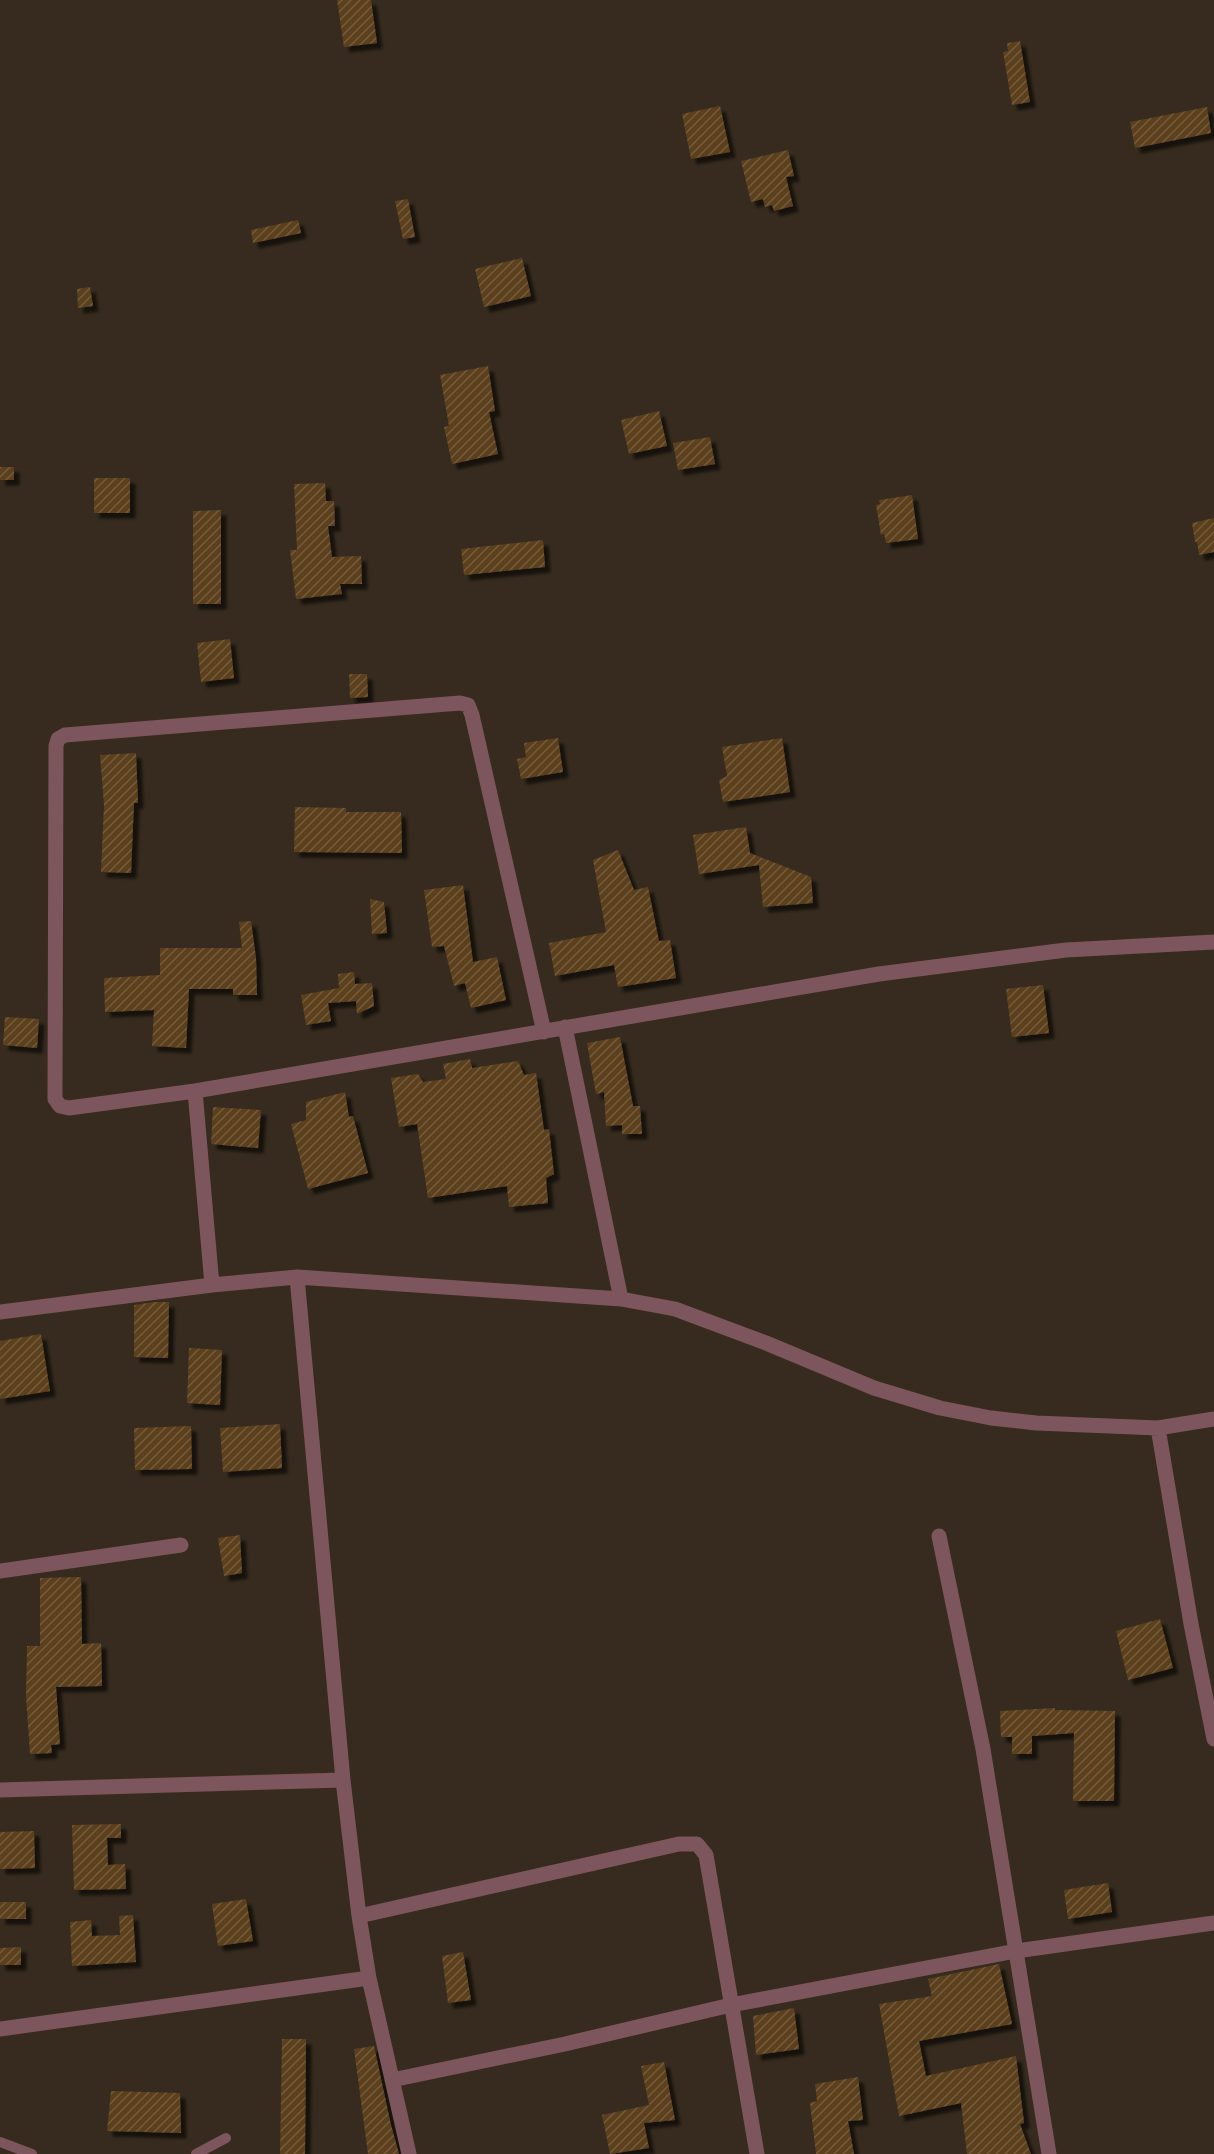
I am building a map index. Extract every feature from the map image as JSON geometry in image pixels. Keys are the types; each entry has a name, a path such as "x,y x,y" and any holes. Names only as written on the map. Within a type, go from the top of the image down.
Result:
{"street":[{"path":"544,1032 468,705 460,703 65,735 58,739 56,746 55,1099 60,1106 69,1108 195,1091 544,1032 565,1027 902,971 1066,950 1214,942"},
{"path":"565,1027 621,1299"},
{"path":"195,1091 212,1285"},
{"path":"297,1276 343,1780 359,1916 369,1978 409,2154"},
{"path":"0,1312 297,1276 621,1299 675,1309 766,1343 873,1388 940,1408 991,1418 1036,1423 1158,1428 1214,1419"},
{"path":"1158,1428 1191,1624 1214,1738"},
{"path":"939,1536 983,1749 1049,2154"},
{"path":"0,1571 181,1545"},
{"path":"0,1790 343,1780"},
{"path":"359,1916 679,1844 697,1844 706,1855 757,2154"},
{"path":"392,2080 565,2044 731,2005 1016,1951 1214,1923"},
{"path":"0,2028 369,1978"}],"lane":[{"path":"196,2154 226,2138"},
{"path":"0,2142 32,2154"}],"building":[{"path":"337,0 371,0 377,43 344,47"},
{"path":"1020,41 1030,102 1012,105 1003,52 1008,51 1007,43"},
{"path":"720,106 730,152 691,159 682,114"},
{"path":"1207,107 1211,133 1135,148 1130,122"},
{"path":"788,150 794,176 786,177 793,206 774,211 772,205 765,207 763,199 751,202 741,161"},
{"path":"408,199 415,237 403,239 395,201"},
{"path":"298,220 301,233 253,243 251,230"},
{"path":"522,258 531,296 484,307 475,269"},
{"path":"90,287 93,306 78,308 77,289"},
{"path":"488,366 495,411 489,412 498,454 452,464 444,427 449,426 440,375"},
{"path":"659,411 667,446 629,454 621,420"},
{"path":"710,437 715,464 678,470 673,443"},
{"path":"0,467 14,467 14,480 0,480"},
{"path":"94,478 130,478 130,513 94,513"},
{"path":"325,483 326,501 334,501 335,526 328,526 332,557 361,556 362,584 340,584 342,594 296,599 290,550 297,550 294,484"},
{"path":"912,495 918,539 886,543 884,534 881,535 876,505 880,504 879,500"},
{"path":"221,510 221,604 193,604 193,511"},
{"path":"1214,518 1214,552 1199,555 1192,523"},
{"path":"543,540 545,567 464,575 461,549"},
{"path":"230,639 234,678 201,682 197,643"},
{"path":"349,674 367,674 368,697 350,698"},
{"path":"558,738 563,772 521,779 517,759 526,757 524,743"},
{"path":"782,738 790,792 723,802 719,780 727,776 722,747"},
{"path":"136,753 138,803 134,803 131,873 101,872 104,805 100,755"},
{"path":"295,807 346,808 346,812 401,812 402,853 294,852"},
{"path":"746,827 750,853 811,877 813,903 763,907 759,865 699,874 693,835"},
{"path":"618,850 634,890 648,887 659,941 670,940 676,978 618,987 614,965 555,976 549,943 606,932 593,860"},
{"path":"463,885 473,962 497,957 506,1000 471,1008 465,983 454,986 444,946 432,947 424,890"},
{"path":"370,899 384,902 387,933 372,934"},
{"path":"251,921 256,958 257,995 233,995 233,989 189,989 186,1048 152,1046 154,1010 105,1012 104,978 160,975 160,948 242,948 239,922"},
{"path":"354,972 355,984 372,983 374,1006 357,1014 356,1001 328,1003 331,1021 306,1025 301,995 339,988 338,974"},
{"path":"1043,985 1049,1033 1012,1037 1006,989"},
{"path":"5,1017 39,1019 37,1048 3,1045"},
{"path":"620,1037 633,1106 640,1106 642,1134 622,1134 622,1125 606,1126 604,1092 596,1094 587,1043"},
{"path":"470,1059 472,1068 518,1061 524,1075 536,1073 544,1130 549,1129 554,1174 546,1178 548,1203 509,1207 507,1186 428,1198 417,1124 399,1127 391,1078 418,1074 423,1082 446,1079 443,1064"},
{"path":"345,1092 349,1117 353,1116 368,1173 308,1189 291,1124 306,1120 306,1102"},
{"path":"213,1107 261,1110 258,1148 211,1144"},
{"path":"169,1302 168,1358 134,1357 134,1305"},
{"path":"41,1334 50,1391 0,1399 0,1341"},
{"path":"189,1348 222,1350 220,1405 187,1403"},
{"path":"280,1424 282,1468 223,1472 220,1428"},
{"path":"191,1426 192,1469 135,1470 134,1428"},
{"path":"240,1535 242,1573 224,1576 218,1538"},
{"path":"81,1577 82,1644 101,1643 102,1686 56,1687 60,1744 51,1745 52,1753 30,1754 26,1697 27,1646 40,1646 40,1578"},
{"path":"1160,1619 1173,1668 1128,1680 1116,1631"},
{"path":"1055,1708 1055,1710 1115,1711 1114,1801 1073,1801 1074,1733 1032,1736 1032,1754 1012,1754 1012,1737 1001,1737 1000,1711"},
{"path":"121,1824 121,1838 107,1838 108,1865 125,1864 126,1889 74,1890 72,1825"},
{"path":"34,1831 35,1868 0,1869 0,1832"},
{"path":"1108,1883 1112,1912 1068,1919 1064,1890"},
{"path":"246,1899 253,1941 218,1946 212,1904"},
{"path":"0,1902 26,1902 26,1919 0,1919"},
{"path":"133,1915 136,1962 72,1966 70,1922 91,1920 92,1936 120,1935 119,1916"},
{"path":"21,1947 21,1965 0,1965 0,1948"},
{"path":"463,1952 471,2000 448,2003 442,1956"},
{"path":"999,1964 1012,2024 919,2041 926,2076 1016,2056 1024,2123 1020,2124 1031,2154 967,2154 961,2103 899,2116 879,2004 932,1996 928,1979"},
{"path":"794,2008 799,2049 756,2055 753,2016"},
{"path":"282,2039 306,2039 305,2154 280,2154"},
{"path":"374,2046 399,2154 368,2154 354,2049"},
{"path":"664,2062 675,2120 644,2123 649,2148 610,2154 602,2115 649,2105 641,2066"},
{"path":"858,2077 863,2120 848,2121 854,2154 816,2154 810,2103 817,2101 815,2084"},
{"path":"111,2091 180,2093 181,2133 107,2131"}]}
